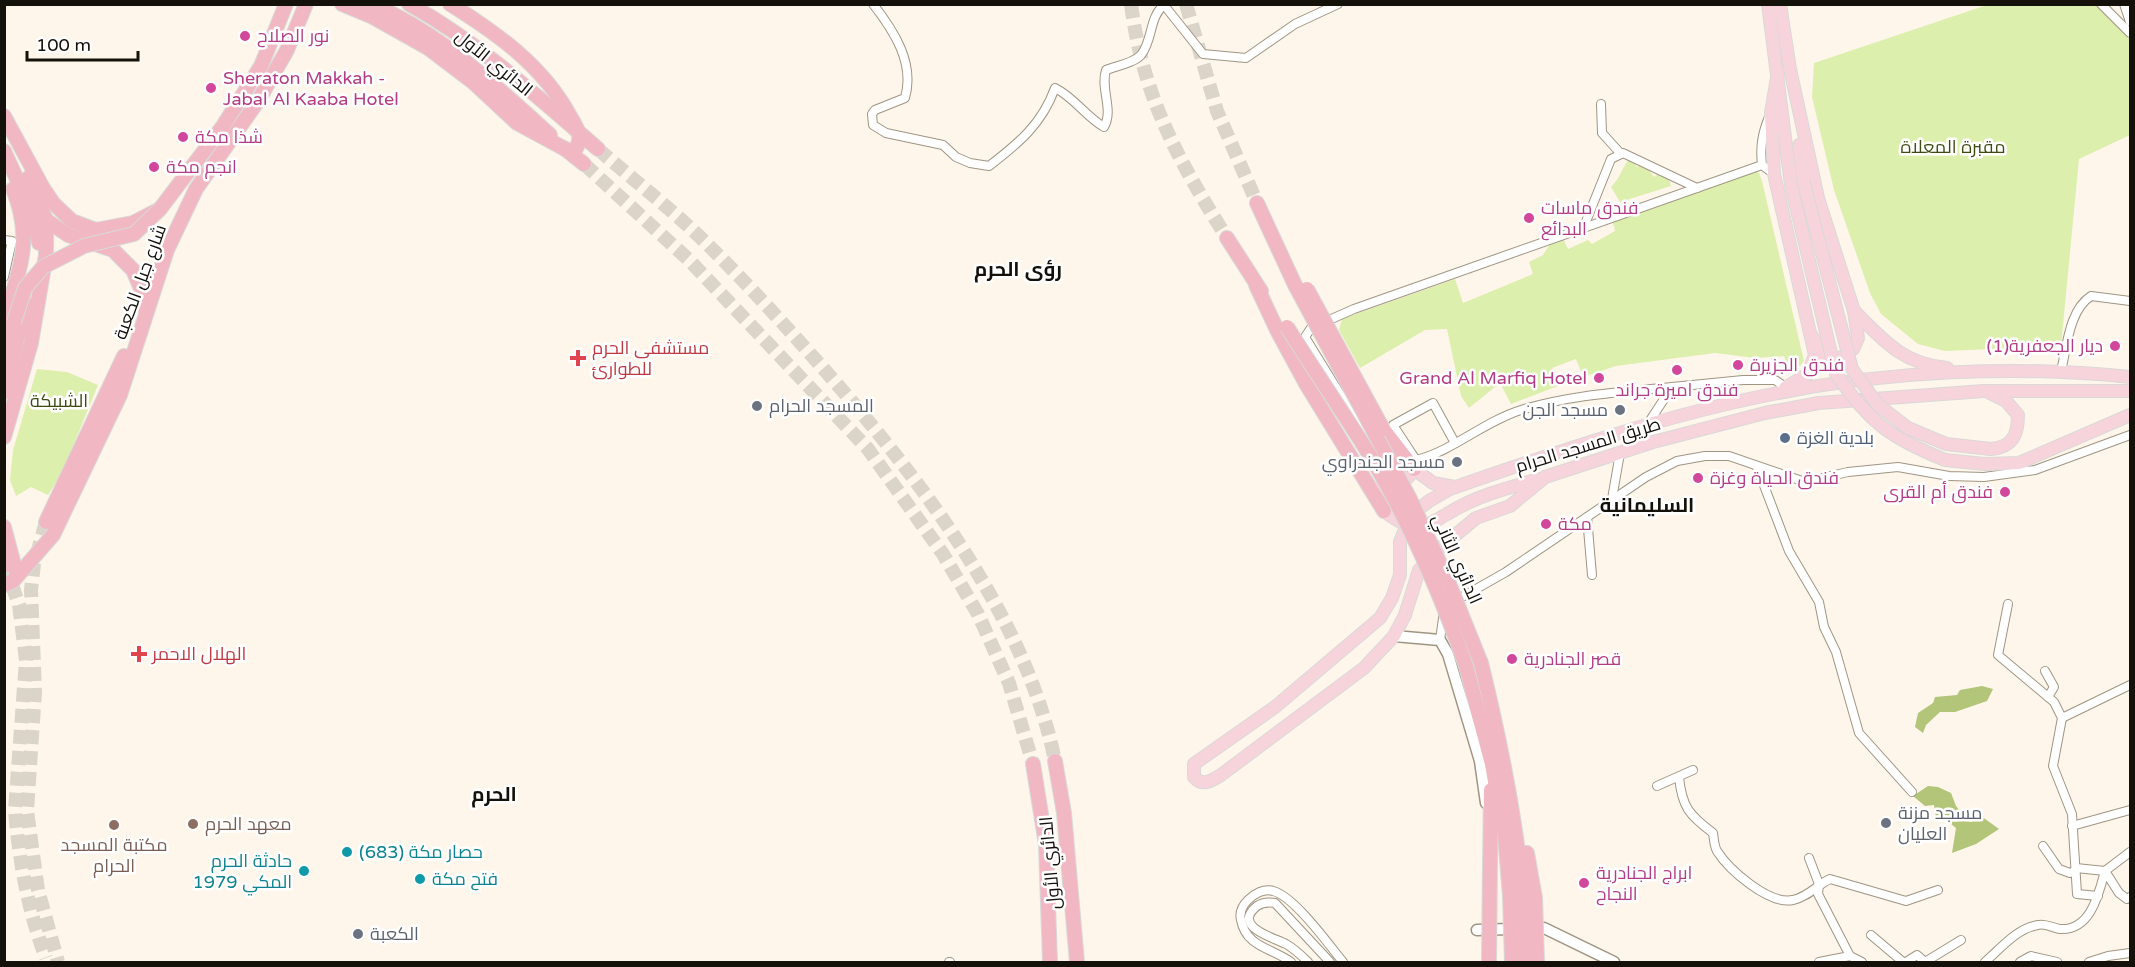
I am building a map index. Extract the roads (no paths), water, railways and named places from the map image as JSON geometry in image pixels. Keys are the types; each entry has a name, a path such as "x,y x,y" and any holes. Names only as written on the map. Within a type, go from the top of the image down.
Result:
{"highway":[{"name":"شارع جبل الكعبة","path":"4,116 53,203 72,221 96,230 133,223 160,209 223,126 261,66 286,4"},
{"name":"شارع جبل الكعبة","path":"10,583 53,534 120,395 167,250 196,189 258,101 287,50 306,4"},
{"path":"342,4 371,16 428,48 474,83 517,123 567,150 575,150 579,144 580,133 563,103 537,69 488,28 450,4"},
{"name":"الدائري الأول","path":"371,4 395,14 425,33 511,99 584,164"},
{"name":"الدائري الأول","path":"409,4 434,18 499,65 598,149"},
{"path":"4,130 46,220 46,255 31,342 4,437"},
{"path":"4,151 32,212 39,245 4,392"},
{"path":"4,170 18,202 25,226 24,248 4,348"},
{"name":"الدائري الثاني","path":"1257,202 1410,499 1448,581 1481,663 1523,823 1522,897 1525,963"},
{"path":"9,321 25,288 43,267 84,246 134,234 160,209"},
{"path":"46,220 68,235 113,250 133,270 142,291 145,319"},
{"name":"الدائري الثاني","path":"1227,238 1282,329 1373,461 1393,497 1448,615 1466,666 1492,764 1505,837 1522,897 1512,963"},
{"path":"1299,283 1383,429 1415,464"},
{"name":"شارع جبل الكعبة","path":"46,522 105,401 133,335 142,291"},
{"path":"1282,329 1305,382 1384,511"},
{"path":"4,527 10,583"},
{"name":"الدائري الأول","path":"1055,761 1064,813 1077,963"},
{"name":"الدائري الأول","path":"1033,764 1046,845 1050,963"},
{"path":"1489,963 1489,821 1492,764"},
{"path":"1522,897 1537,963"}],"main road":[{"path":"1768,4 1818,198 1854,311 1858,338 1853,348 1839,359 1824,356 1812,336"},
{"path":"1780,4 1791,185 1836,374 1853,399 1878,425 1904,443 1946,460 1985,464 2019,463 2130,416"},
{"path":"1773,394 1798,382 1813,367 1815,355 1774,174 1771,113 1784,70"},
{"path":"1784,70 1803,180 1852,369 1878,405 1908,428 1946,444 1991,449 2012,443 2018,430 2018,416 2006,401 1984,390"},
{"path":"1854,311 1887,344 1908,359 1931,367 1986,372"},
{"name":"طريق المسجد الحرام","path":"2130,377 2061,370 1986,372 1893,377 1773,394 1646,426 1456,487 1429,501 1412,515 1400,542 1400,575 1392,598 1380,618 1275,707 1194,764 1192,771 1194,777 1198,782 1207,783 1364,668 1394,636 1405,615 1419,570 1476,518 1510,506 1545,477 1653,442 1765,413 1819,404 1984,390 2130,391"},
{"path":"1369,488 1384,491 1397,487 1408,480 1415,464 1433,483 1456,487 1451,493 1451,501 1461,506"},
{"path":"1384,511 1396,520 1417,527 1430,524 1461,506 1493,492 1545,477"},
{"path":"1384,511 1400,542"}],"street":[{"path":"873,4 894,31 908,69 909,86 905,98 875,110 872,114 873,125 885,133 943,145 956,157 970,163 989,166 1031,132 1047,109 1055,88 1071,96 1104,127 1109,118 1104,78 1106,70 1140,57 1149,41 1156,11 1164,4 1203,54 1246,58 1295,24 1338,4"},
{"path":"2101,4 2130,33"},
{"path":"2124,4 2130,22"},
{"path":"1601,105 1602,133 1621,154 1697,188"},
{"path":"1762,165 1762,135 1771,113"},
{"path":"1583,229 1611,159 1621,154"},
{"path":"1762,165 1774,174"},
{"path":"1397,487 1305,337 1311,328 1354,309 1762,165"},
{"path":"4,240 12,240 4,277"},
{"path":"2061,370 2074,319 2087,298 2091,296 2130,301"},
{"path":"1455,443 1433,403 1393,424 1415,464 1444,450 1455,443 1478,428 1521,410 1618,391 1764,380 1775,380 1787,388"},
{"path":"1646,426 1672,387"},
{"path":"1489,821 1480,761 1448,654 1440,640 1443,613 1448,604 1506,572 1612,499 1677,461 1705,456 1729,456 1805,482 1848,472 1898,467 1949,476 1984,477 2035,470 2130,435"},
{"path":"1612,499 1620,453"},
{"path":"1757,467 1790,550 1819,602 1824,627 1836,652 1859,733 1912,792"},
{"path":"1587,517 1592,575"},
{"path":"2008,604 1998,655 2054,702 2062,718 2053,766 2072,814 2077,894 2098,896"},
{"path":"1394,636 1440,640"},
{"path":"2044,671 2054,687 2048,697"},
{"path":"2062,718 2130,685"},
{"path":"1657,786 1693,770"},
{"path":"1678,777 1681,801 1697,821 1713,833 1715,849 1730,868 1773,898 1792,901 1808,894 1819,884 1830,879 1906,901 1938,890"},
{"path":"2072,826 2130,810"},
{"path":"2043,846 2059,869 2070,873 2076,869 2105,871"},
{"path":"1985,963 2010,939 2027,929 2039,924 2063,929 2076,925 2090,914 2105,871 2130,852"},
{"path":"1809,858 1819,884 1818,894 1850,956 1862,963"},
{"path":"2105,871 2119,893 2127,899 2130,897"},
{"path":"1291,963 1248,938 1243,930 1240,916 1243,904 1261,891 1273,890 1286,897 1343,963"},
{"path":"1308,963 1284,943 1261,935 1255,929 1251,921 1252,912 1258,906 1266,901 1275,903 1287,913 1330,963"},
{"path":"1477,930 1544,928 1614,963"},
{"path":"1871,935 1904,963 1917,955 1924,962 1961,940"},
{"path":"2089,963 2108,956 2130,953"},
{"path":"1819,963 1850,956"},
{"path":"2020,963 2031,956 2057,963"}],"tunnel":[{"path":"1131,4 1144,69 1165,127 1193,182 1227,238"},
{"path":"1186,4 1217,111 1257,203"},
{"path":"598,149 717,254 807,351 895,454 964,551 994,601 1020,654 1041,707 1055,761"},
{"path":"584,164 689,260 868,449 943,554 978,614 1009,683 1033,764"},
{"path":"46,522 34,564 31,590 35,692 27,811 38,890 58,962"},
{"path":"5,565 19,605 26,660 15,810 29,904 46,958"}],"place":[{"name":"نور الصلاح","path":"245,36"},
{"name":"Sheraton Makkah - Jabal Al Kaaba Hotel","path":"211,88"},
{"name":"شذا مكة","path":"183,137"},
{"name":"انجم مكة","path":"154,167"},
{"name":"فندق ماسات البدائع","path":"1529,218"},
{"name":"ديار الجعفرية(1)","path":"2115,346"},
{"name":"مستشفى الحرم للطوارئ","path":"578,358"},
{"name":"فندق الجزيرة","path":"1738,365"},
{"name":"فندق اميرة جراند","path":"1677,370"},
{"name":"Grand Al Marfiq Hotel","path":"1599,378"},
{"name":"المسجد الحرام","path":"757,406"},
{"name":"مسجد الجن","path":"1620,410"},
{"name":"بلدية الغزة","path":"1785,438"},
{"name":"مسجد الجندراوي","path":"1457,462"},
{"name":"فندق الحياة وغزة","path":"1698,478"},
{"name":"فندق أم القرى","path":"2005,492"},
{"name":"مكة","path":"1546,524"},
{"name":"الهلال الاحمر","path":"139,654"},
{"name":"قصر الجنادرية","path":"1512,659"},
{"name":"مسجد مزنة العليان","path":"1886,823"},
{"name":"معهد الحرم","path":"193,824"},
{"name":"مكتبة المسجد الحرام","path":"114,825"},
{"name":"حصار مكة (683)","path":"347,852"},
{"name":"حادثة الحرم المكي 1979","path":"304,871"},
{"name":"فتح مكة","path":"420,879"},
{"name":"ابراج الجنادرية النجاح","path":"1584,883"},
{"name":"الكعبة","path":"358,934"}],"district":[{"name":"رؤى الحرم","path":"1018,269"},
{"name":"السليمانية","path":"1647,505"},
{"name":"الحرم","path":"494,794"}],"park label":[{"name":"مقبرة المعلاة","path":"1953,147"},
{"name":"الشبيكة","path":"59,401"}]}
